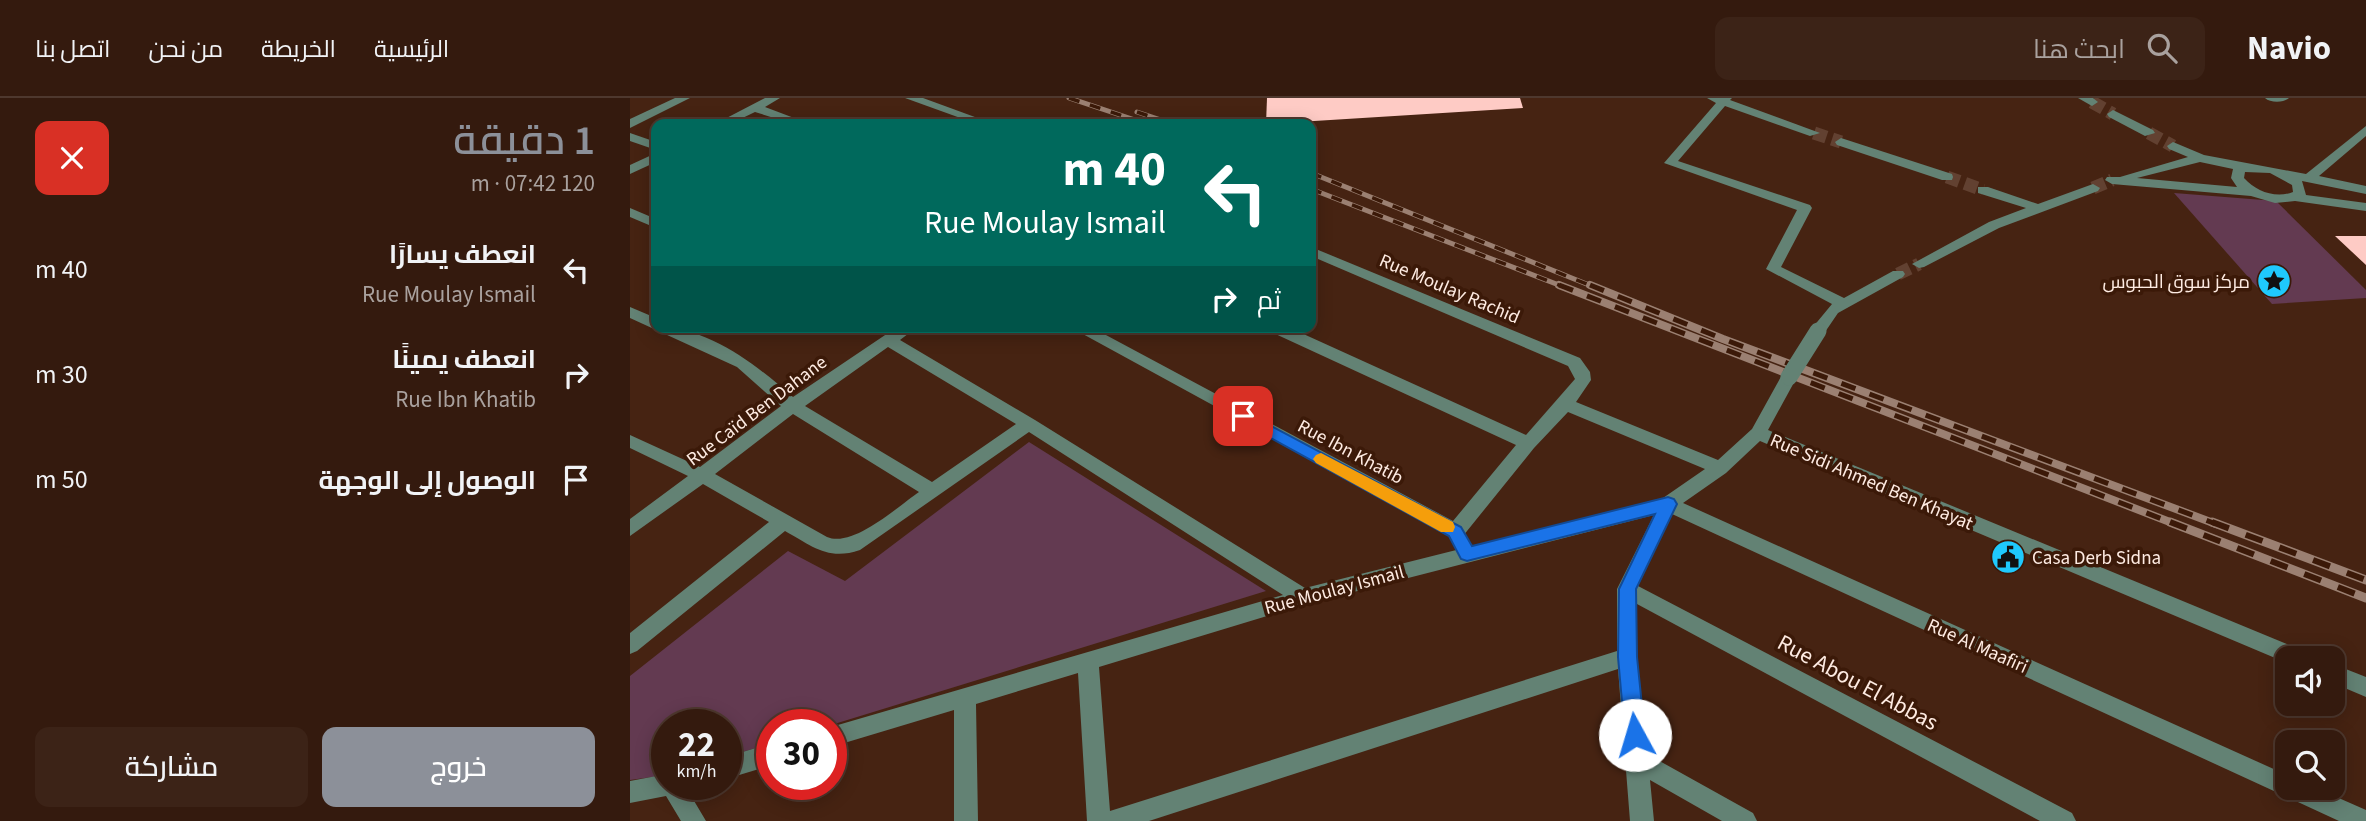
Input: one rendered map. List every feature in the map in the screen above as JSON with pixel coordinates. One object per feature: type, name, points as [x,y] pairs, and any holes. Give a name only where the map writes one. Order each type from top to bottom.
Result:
[{"type":"street","points":[[630,124],[684,98]]},
{"type":"street","points":[[732,119],[774,98]]},
{"type":"street","points":[[911,98],[973,119]]},
{"type":"street","points":[[2271,98],[2283,98]]},
{"type":"street","points":[[1815,133],[1720,99],[1670,163],[1805,208],[1773,269],[1838,307],[1898,274]]},
{"type":"street","points":[[755,108],[789,119]]},
{"type":"street","points":[[2113,114],[2149,133]]},
{"type":"street","points":[[2309,178],[2366,130]]},
{"type":"street","points":[[630,137],[651,144]]},
{"type":"street","points":[[1841,142],[1947,177]]},
{"type":"street","points":[[2173,146],[2200,158],[2245,167],[2263,167],[2284,174],[2366,190]]},
{"type":"street","points":[[2200,158],[2112,180],[2254,192],[2277,198],[2295,197],[2366,207]]},
{"type":"street","points":[[630,170],[651,160]]},
{"type":"street","points":[[2245,167],[2239,170],[2237,178],[2254,192]]},
{"type":"street","points":[[2284,174],[2301,189],[2295,197]]},
{"type":"street","points":[[1919,264],[1994,225],[2093,188]]},
{"type":"street","points":[[1983,190],[2038,208]]},
{"type":"street","points":[[630,212],[651,222]]},
{"type":"street","name":"Rue Moulay Rachid","points":[[1316,253],[1574,362],[1582,372],[1583,380],[1565,404]]},
{"type":"street","name":"Rue Moulay Ismail","points":[[847,732],[1303,597],[1668,504],[1720,468],[1758,433],[1775,399],[1838,307]]},
{"type":"street","points":[[630,312],[651,322]]},
{"type":"street","points":[[677,333],[743,363],[792,405],[932,491]]},
{"type":"street","name":"Rue Caïd Ben Dahane","points":[[630,529],[703,476],[792,405],[898,333]]},
{"type":"street","name":"Rue Ibn Khatib","points":[[1089,333],[1455,531]]},
{"type":"street","points":[[1286,333],[1528,443]]},
{"type":"street","points":[[888,340],[1029,424],[1303,597]]},
{"type":"street","points":[[1467,554],[1455,531],[1528,443],[1565,404],[1720,468]]},
{"type":"street","points":[[634,447],[703,476],[832,548],[844,549],[865,538],[1029,424]]},
{"type":"street","name":"Rue Sidi Ahmed Ben Khayat","points":[[1758,433],[2275,649]]},
{"type":"street","points":[[1637,819],[1638,761],[1628,657],[1628,589],[1668,504]]},
{"type":"street","name":"Rue Al Maafiri","points":[[1668,504],[2275,781]]},
{"type":"street","points":[[630,645],[783,522]]},
{"type":"street","name":"Rue Abou El Abbas","points":[[1628,589],[2064,821]]},
{"type":"street","points":[[1114,821],[1628,657]]},
{"type":"street","points":[[1088,660],[1099,821]]},
{"type":"street","points":[[2345,678],[2366,687]]},
{"type":"street","points":[[965,697],[966,821]]},
{"type":"street","points":[[1638,761],[1745,821]]},
{"type":"street","points":[[630,792],[651,788]]},
{"type":"street","points":[[681,800],[694,821]]},
{"type":"street","name":"Rue Al Maafiri","points":[[2318,800],[2365,821]]},
{"type":"shaded area","points":[[2174,193],[2276,201],[2366,290],[2366,298],[2272,304]]},
{"type":"shaded area","points":[[1029,442],[1266,591],[847,720],[847,709],[756,709],[756,748],[742,752],[742,709],[651,709],[651,777],[630,780],[630,676],[788,551],[845,581]]},
{"type":"building","points":[[1267,98],[1520,98],[1523,108],[1316,121],[1266,119]]},
{"type":"building","points":[[2335,236],[2366,236],[2366,265]]},
{"type":"tunnel","points":[[2092,102],[2113,114]]},
{"type":"tunnel","points":[[1814,133],[1841,142]]},
{"type":"tunnel","points":[[2149,133],[2173,146]]},
{"type":"tunnel","points":[[1947,177],[1983,190]]},
{"type":"tunnel","points":[[2093,188],[2112,180]]},
{"type":"tunnel","points":[[1898,274],[1919,264]]},
{"type":"railway","points":[[1069,98],[1132,119]]},
{"type":"railway","points":[[1137,112],[1158,119]]},
{"type":"railway","points":[[1316,175],[1594,287]]},
{"type":"railway","points":[[1316,191],[1564,287]]},
{"type":"railway","points":[[1559,285],[2175,524]]},
{"type":"railway","points":[[1590,285],[1723,339],[2216,524]]},
{"type":"railway","points":[[2170,522],[2366,598]]},
{"type":"railway","points":[[2212,522],[2366,580]]},
{"type":"slow traffic","points":[[1321,459],[1447,527]]},
{"type":"place","name":"مركز سوق الحبوس","points":[[2274,281]]},
{"type":"place","name":"Casa Derb Sidna","points":[[2008,557]]},
{"type":"route","points":[[1243,416],[1455,531],[1467,554],[1668,504],[1628,589],[1628,657],[1635,735]]}]
